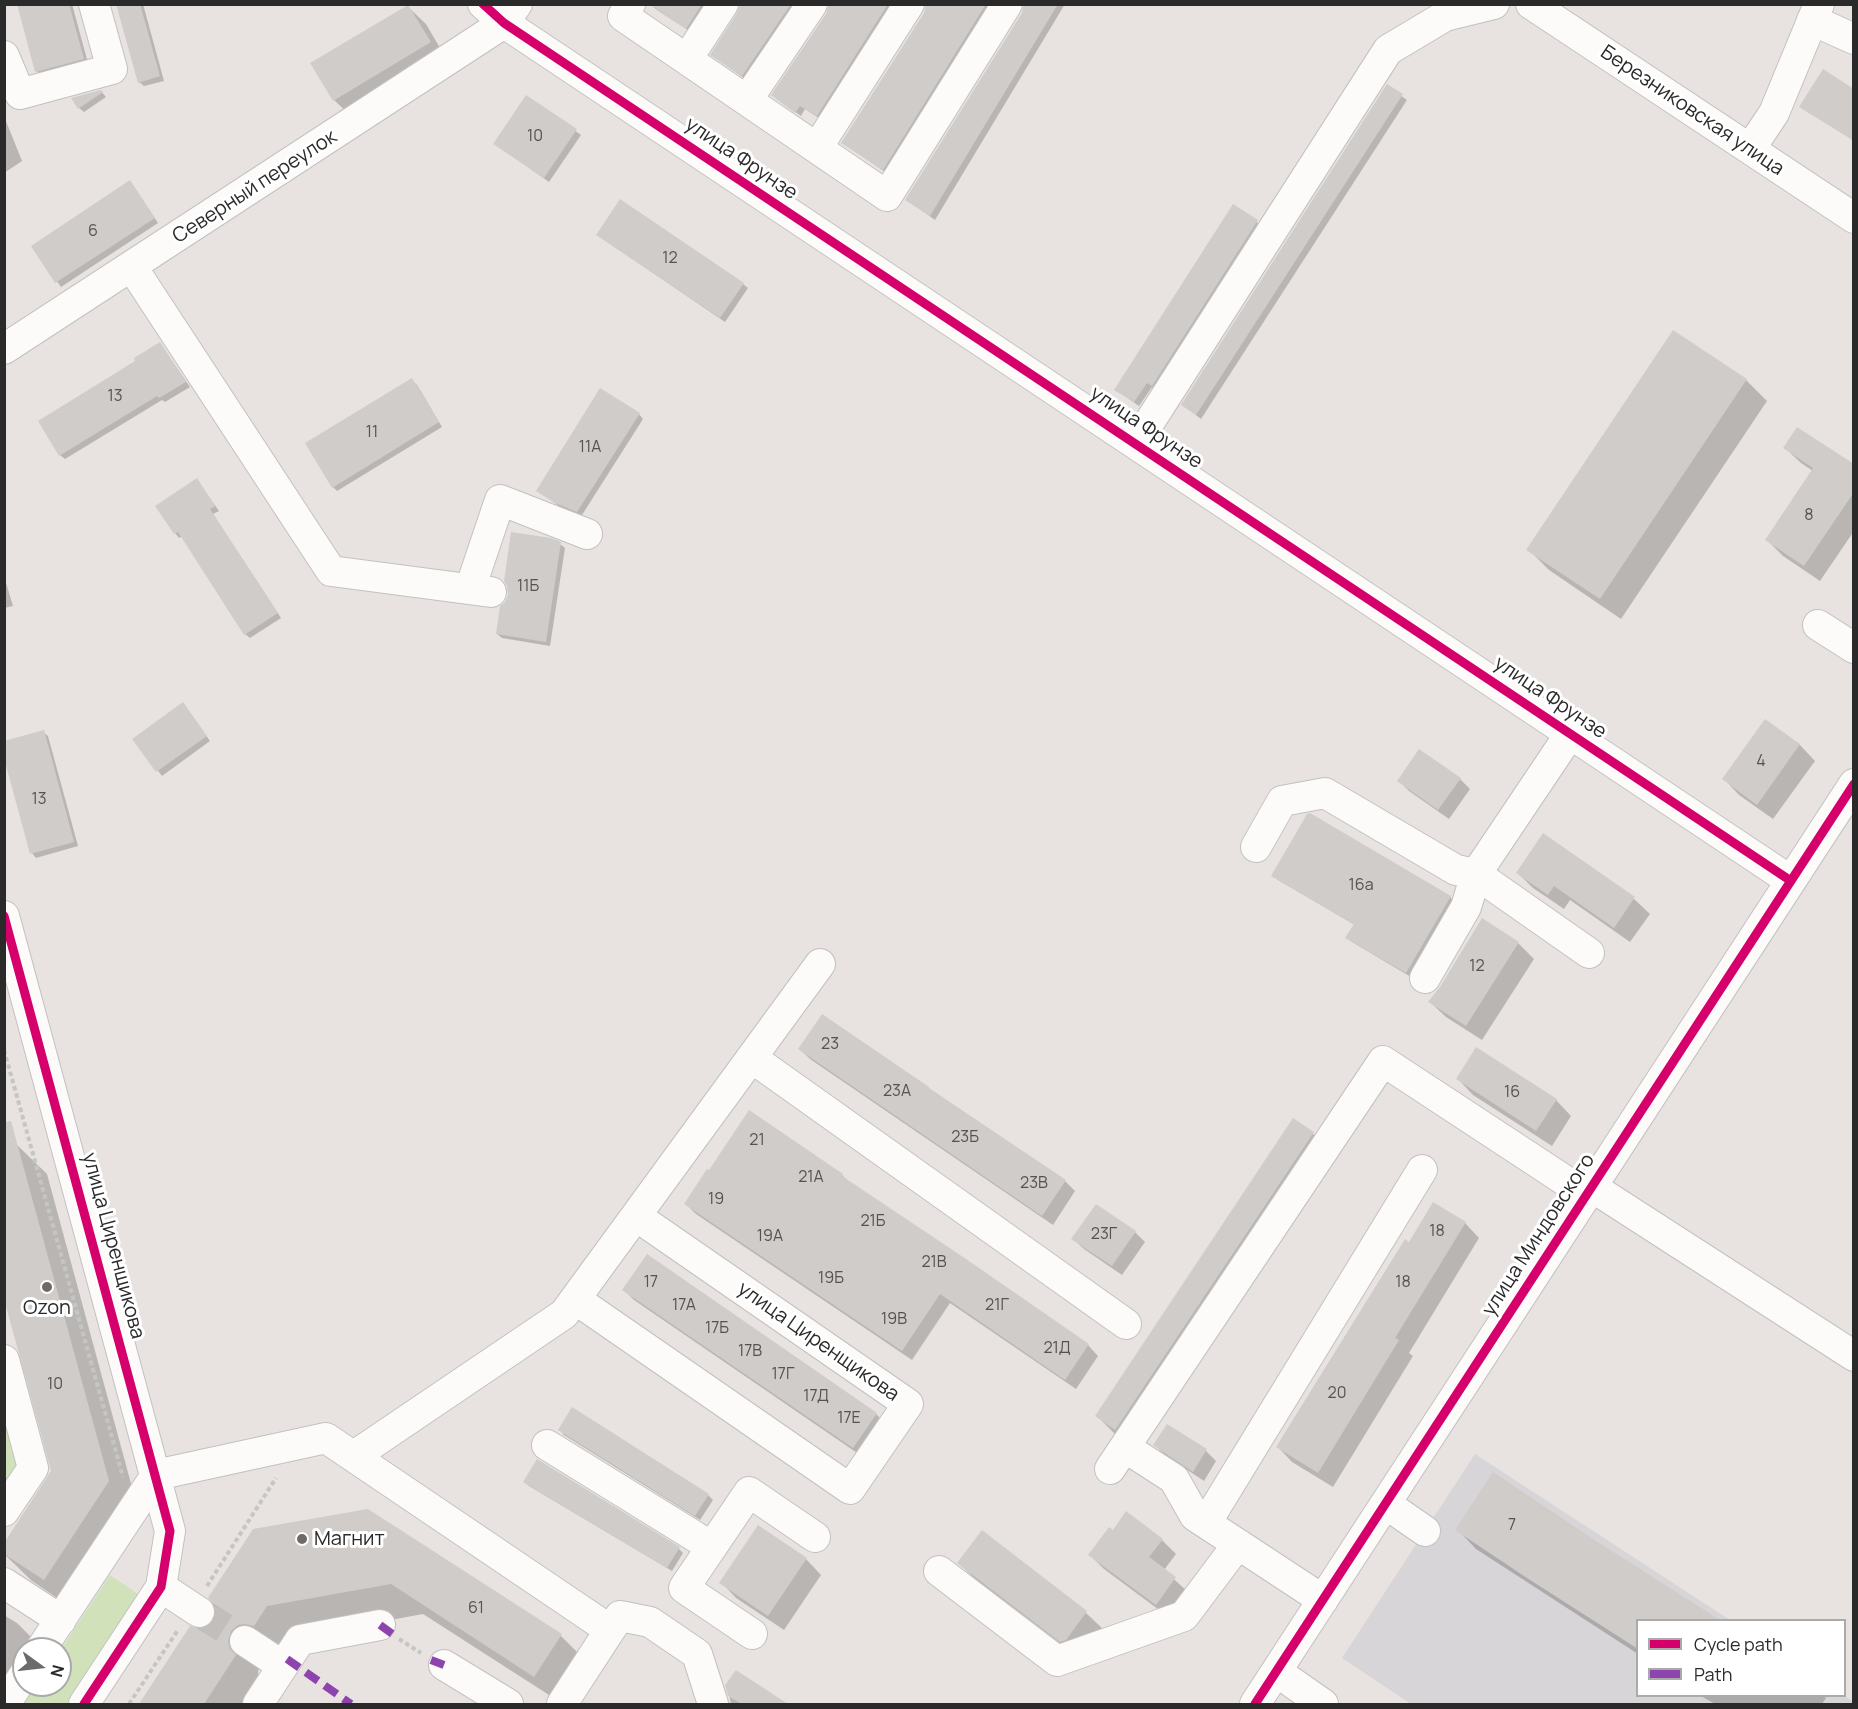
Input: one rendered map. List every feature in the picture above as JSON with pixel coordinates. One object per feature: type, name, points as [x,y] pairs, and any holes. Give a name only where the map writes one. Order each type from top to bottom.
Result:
[{"type":"street","points":[[4,56],[20,94],[111,69],[94,4]]},
{"type":"street","points":[[687,59],[723,4]]},
{"type":"street","points":[[747,100],[812,4]]},
{"type":"street","points":[[817,148],[909,4]]},
{"type":"street","points":[[620,8],[687,59],[888,196],[1007,4]]},
{"type":"street","points":[[1136,443],[1388,50],[1445,16],[1494,4]]},
{"type":"street","name":"Березниковская улица","points":[[1531,4],[1854,218]]},
{"type":"street","name":"улица Фрунзе","points":[[501,11],[1136,443],[1791,881]]},
{"type":"street","name":"Северный переулок","points":[[4,349],[132,267],[501,11]]},
{"type":"street","points":[[1750,149],[1774,113],[1816,12],[1854,39]]},
{"type":"street","points":[[132,267],[331,571],[480,590],[500,500],[587,534]]},
{"type":"street","points":[[1818,625],[1854,648]]},
{"type":"street","points":[[1425,978],[1466,907],[1476,874],[1570,734]]},
{"type":"street","name":"улица Миндовского","points":[[1256,1704],[1854,784]]},
{"type":"street","points":[[1256,847],[1282,801],[1325,793],[1456,870],[1476,874],[1589,953]]},
{"type":"street","name":"улица Циренщикова","points":[[4,916],[10,955],[170,1531],[161,1587]]},
{"type":"street","points":[[354,1456],[564,1314],[820,964]]},
{"type":"street","points":[[752,1058],[1126,1324]]},
{"type":"street","points":[[1323,1600],[1195,1516],[1174,1479],[1118,1458],[1383,1061],[1854,1356]]},
{"type":"street","points":[[1206,1523],[1422,1170]]},
{"type":"street","name":"улица Циренщикова","points":[[575,1299],[850,1489],[908,1404],[636,1216]]},
{"type":"street","points":[[4,1360],[33,1468],[4,1511]]},
{"type":"street","points":[[49,1637],[156,1475],[326,1438],[610,1630]]},
{"type":"street","points":[[547,1445],[712,1547]]},
{"type":"street","points":[[752,1634],[684,1588],[749,1492],[815,1537]]},
{"type":"street","points":[[1386,1504],[1425,1532]]},
{"type":"street","points":[[939,1571],[1057,1661],[1184,1616],[1238,1544]]},
{"type":"street","points":[[4,1583],[61,1620]]},
{"type":"street","points":[[84,1704],[161,1587],[199,1612]]},
{"type":"street","points":[[697,1654],[723,1614]]},
{"type":"street","points":[[562,1704],[620,1616],[650,1622],[697,1654],[713,1704]]},
{"type":"street","points":[[258,1704],[300,1640],[389,1631]]},
{"type":"street","points":[[244,1641],[283,1666]]},
{"type":"street","points":[[433,1659],[508,1704]]},
{"type":"street","points":[[1277,1672],[1321,1704]]},
{"type":"path","points":[[4,1050],[125,1482]]},
{"type":"path","points":[[389,1631],[433,1659]]},
{"type":"shaded area","points":[[1475,1454],[1728,1619],[1636,1619],[1636,1697],[1846,1697],[1853,1701],[1853,1704],[1411,1704],[1342,1658]]},
{"type":"green space","points":[[4,1400],[24,1469],[4,1499]]},
{"type":"green space","points":[[110,1575],[144,1598],[73,1704],[24,1704],[29,1697],[72,1697],[72,1637],[69,1637]]},
{"type":"building","points":[[17,4],[69,4],[84,59],[35,72]]},
{"type":"building","points":[[116,4],[140,4],[160,76],[138,83]]},
{"type":"building","points":[[649,4],[702,4],[686,29]]},
{"type":"building","points":[[740,4],[791,4],[742,76],[710,55],[737,13]]},
{"type":"building","points":[[829,4],[888,4],[817,116],[800,106],[795,113],[771,95],[826,14]]},
{"type":"building","points":[[926,4],[986,4],[883,170],[841,143],[924,13]]},
{"type":"building","points":[[1024,4],[1058,4],[930,216],[905,200],[1022,13]]},
{"type":"building","points":[[408,5],[431,42],[333,101],[310,63]]},
{"type":"building","points":[[1823,69],[1854,89],[1854,141],[1799,107]]},
{"type":"building","points":[[1387,84],[1403,94],[1196,415],[1181,405]]},
{"type":"building","points":[[101,90],[103,92],[78,109],[71,98]]},
{"type":"building","points":[[526,95],[577,129],[544,178],[493,144]]},
{"type":"building","points":[[130,180],[155,218],[55,283],[31,246]]},
{"type":"building","points":[[620,199],[744,283],[720,318],[596,235]]},
{"type":"building","points":[[1233,204],[1258,220],[1152,386],[1147,383],[1134,402],[1114,390]]},
{"type":"building","points":[[1673,330],[1747,379],[1600,599],[1526,550]]},
{"type":"building","points":[[160,342],[186,382],[159,398],[157,396],[59,456],[38,421],[135,361],[134,358]]},
{"type":"building","points":[[412,378],[439,422],[332,488],[305,443]]},
{"type":"building","points":[[600,388],[640,413],[577,512],[555,503],[536,491]]},
{"type":"building","points":[[1797,427],[1854,464],[1854,492],[1804,566],[1765,540],[1813,468],[1783,448]]},
{"type":"building","points":[[197,478],[215,506],[210,509],[278,613],[244,635],[178,532],[174,534],[155,506]]},
{"type":"building","points":[[511,532],[551,538],[561,542],[546,642],[496,634],[500,606],[508,595],[504,581]]},
{"type":"building","points":[[183,702],[207,736],[156,772],[132,739]]},
{"type":"building","points":[[1765,719],[1800,744],[1757,805],[1722,779]]},
{"type":"building","points":[[44,730],[74,842],[30,854],[4,758],[4,741]]},
{"type":"building","points":[[1419,749],[1461,778],[1438,810],[1397,781]]},
{"type":"building","points":[[1310,813],[1451,896],[1406,973],[1345,938],[1354,924],[1271,876],[1307,814]]},
{"type":"building","points":[[1543,833],[1635,897],[1614,928],[1554,886],[1548,895],[1516,873]]},
{"type":"building","points":[[1482,918],[1519,942],[1466,1026],[1428,1002],[1440,987]]},
{"type":"building","points":[[822,1014],[1066,1180],[1042,1216],[798,1049]]},
{"type":"building","points":[[1476,1047],[1557,1099],[1536,1131],[1456,1079]]},
{"type":"building","points":[[749,1110],[1089,1344],[1065,1380],[940,1294],[902,1351],[684,1204]]},
{"type":"building","points":[[1293,1118],[1314,1132],[1115,1430],[1095,1416]]},
{"type":"building","points":[[11,1121],[109,1481],[44,1580],[4,1554],[4,1543],[51,1471],[4,1299],[4,1122]]},
{"type":"building","points":[[1433,1202],[1466,1222],[1395,1338],[1399,1340],[1318,1473],[1276,1447],[1405,1239],[1409,1242]]},
{"type":"building","points":[[1096,1204],[1136,1231],[1112,1266],[1071,1239]]},
{"type":"building","points":[[647,1254],[877,1413],[853,1448],[622,1290]]},
{"type":"building","points":[[572,1407],[709,1494],[695,1516],[558,1430]]},
{"type":"building","points":[[1167,1424],[1207,1449],[1193,1472],[1153,1445]]},
{"type":"building","points":[[537,1459],[680,1547],[667,1568],[523,1482]]},
{"type":"building","points":[[1493,1472],[1718,1619],[1636,1619],[1636,1648],[1455,1530]]},
{"type":"building","points":[[368,1509],[562,1634],[534,1677],[391,1584],[267,1606],[254,1626],[238,1625],[231,1631],[228,1641],[230,1649],[236,1655],[204,1704],[139,1704],[190,1626],[199,1629],[206,1628],[213,1622],[216,1612],[214,1604],[208,1598],[253,1529]]},
{"type":"building","points":[[1126,1511],[1163,1539],[1149,1557],[1176,1577],[1156,1605],[1088,1555],[1109,1527],[1113,1530]]},
{"type":"building","points":[[758,1525],[807,1558],[768,1616],[719,1583]]},
{"type":"building","points":[[982,1530],[1087,1611],[1066,1640],[1060,1642],[957,1563]]},
{"type":"building","points":[[736,1670],[788,1704],[742,1704],[728,1696],[725,1685]]},
{"type":"tunnel","points":[[199,1612],[245,1641]]},
{"type":"marked path","points":[[380,1625],[398,1638]]},
{"type":"marked path","points":[[287,1659],[351,1704]]},
{"type":"marked path","points":[[431,1660],[444,1665]]},
{"type":"cycle path","points":[[483,4],[504,23],[1791,881]]},
{"type":"cycle path","points":[[1255,1704],[1854,784]]},
{"type":"cycle path","points":[[4,916],[170,1531],[161,1587],[84,1704]]},
{"type":"place","name":"Ozon","points":[[47,1287]]},
{"type":"place","name":"Магнит","points":[[302,1539]]}]
